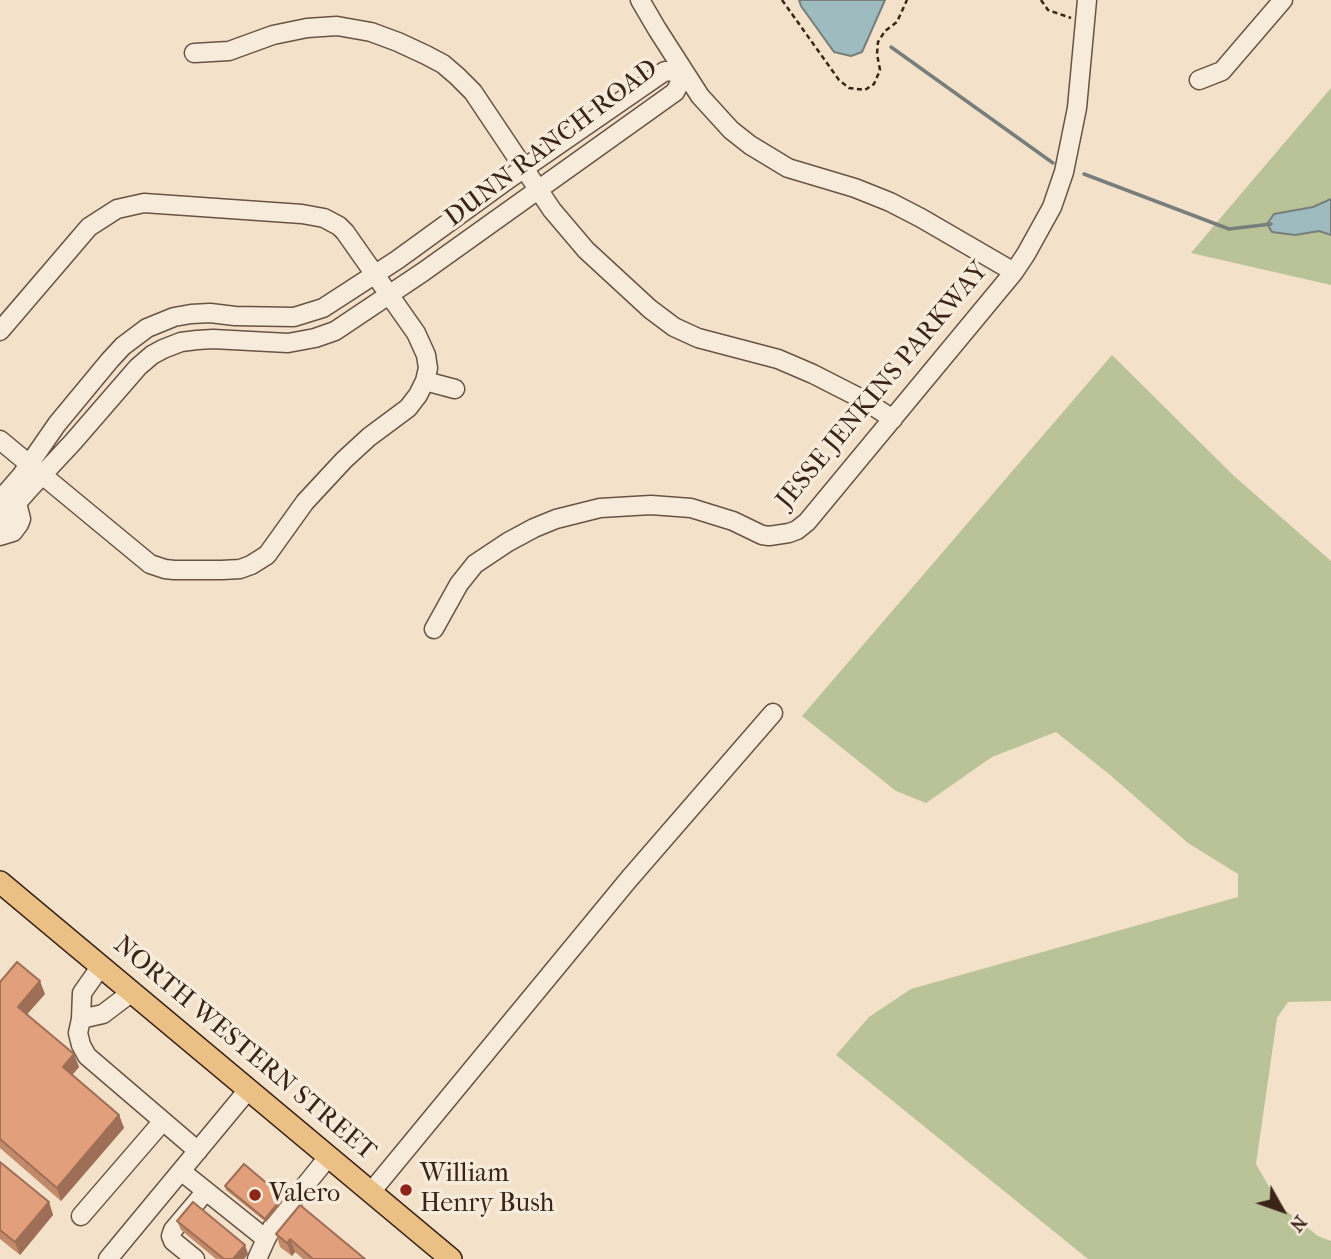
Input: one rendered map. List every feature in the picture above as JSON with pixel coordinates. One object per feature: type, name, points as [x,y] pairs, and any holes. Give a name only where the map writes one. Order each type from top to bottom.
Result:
[{"type":"main road","name":"NORTH WESTERN STREET","points":[[0,882],[451,1259]]},
{"type":"street","points":[[640,0],[700,96],[731,130],[762,154],[788,168],[855,188],[890,202],[1014,272]]},
{"type":"street","points":[[1199,80],[1222,71],[1283,0]]},
{"type":"street","name":"JESSE JENKINS PARKWAY","points":[[434,629],[459,584],[475,564],[508,542],[556,519],[600,508],[650,505],[691,508],[733,521],[762,535],[778,536],[797,530],[818,509],[893,419],[1026,254],[1052,207],[1064,172],[1077,108],[1086,9]]},
{"type":"street","points":[[194,53],[229,51],[273,35],[307,28],[337,26],[371,32],[426,55],[443,64],[474,92],[552,210],[586,250],[637,298],[674,327],[698,338],[778,359],[837,386],[893,419]]},
{"type":"street","name":"DUNN RANCH ROAD","points":[[0,522],[5,499],[36,469],[73,442],[138,366],[163,349],[181,342],[213,339],[288,343],[335,331],[382,285],[524,168],[664,71],[685,73],[675,92],[539,189],[382,285],[294,317],[191,314],[174,317],[147,328],[123,346],[57,424],[36,469]]},
{"type":"street","points":[[0,331],[89,227],[117,209],[144,203],[317,215],[332,221],[345,232],[422,343],[428,368],[425,381],[408,408],[361,445],[305,502],[267,555],[240,569],[174,570],[150,564],[0,440]]},
{"type":"street","points":[[425,381],[455,388]]},
{"type":"street","points":[[0,536],[13,532],[19,524],[20,515],[5,499]]},
{"type":"street","points":[[371,1192],[629,879],[773,713]]},
{"type":"street","points":[[101,966],[82,993],[78,1033],[81,1045],[87,1056],[198,1151]]},
{"type":"street","points":[[80,1019],[103,1014],[132,992]]},
{"type":"street","points":[[108,1259],[248,1090]]},
{"type":"street","points":[[81,1216],[163,1121]]},
{"type":"street","points":[[257,1259],[274,1224],[328,1156]]},
{"type":"street","points":[[181,1171],[266,1239]]},
{"type":"street","points":[[195,1259],[173,1241],[171,1236],[205,1191]]},
{"type":"street","points":[[178,1224],[181,1236],[208,1259]]},
{"type":"path","points":[[782,0],[839,80],[849,88],[865,90],[874,84],[880,70],[878,42],[897,22],[907,0]]},
{"type":"path","points":[[1041,0],[1048,10],[1070,18],[1086,9]]},
{"type":"green space","points":[[1331,88],[1331,285],[1191,253],[1240,195]]},
{"type":"green space","points":[[1112,355],[1234,476],[1331,561],[1331,1001],[1288,1002],[1277,1018],[1256,1164],[1280,1206],[1318,1236],[1331,1241],[1331,1259],[1088,1259],[836,1055],[869,1017],[911,989],[1238,897],[1238,874],[1188,843],[1056,732],[992,757],[926,803],[896,791],[802,716]]},
{"type":"water","points":[[799,0],[885,0],[862,52],[851,56],[834,52]]},
{"type":"water","points":[[1331,199],[1331,235],[1319,231],[1295,235],[1272,232],[1267,224],[1274,214],[1313,207]]},
{"type":"building","points":[[17,962],[40,981],[18,1007],[74,1054],[63,1067],[119,1115],[57,1188],[0,1139],[0,982]]},
{"type":"building","points":[[0,1162],[49,1202],[15,1242],[0,1230]]},
{"type":"building","name":"Valero","points":[[244,1164],[283,1197],[265,1219],[225,1186]]},
{"type":"building","points":[[193,1202],[245,1245],[233,1259],[224,1259],[177,1221]]},
{"type":"building","points":[[300,1205],[365,1259],[313,1259],[290,1239],[287,1243],[276,1234]]},
{"type":"waterway","points":[[891,47],[1053,163]]},
{"type":"waterway","points":[[1084,174],[1229,229],[1271,224]]},
{"type":"place","name":"William Henry Bush","points":[[406,1190]]},
{"type":"place","name":"Valero","points":[[255,1195]]}]
